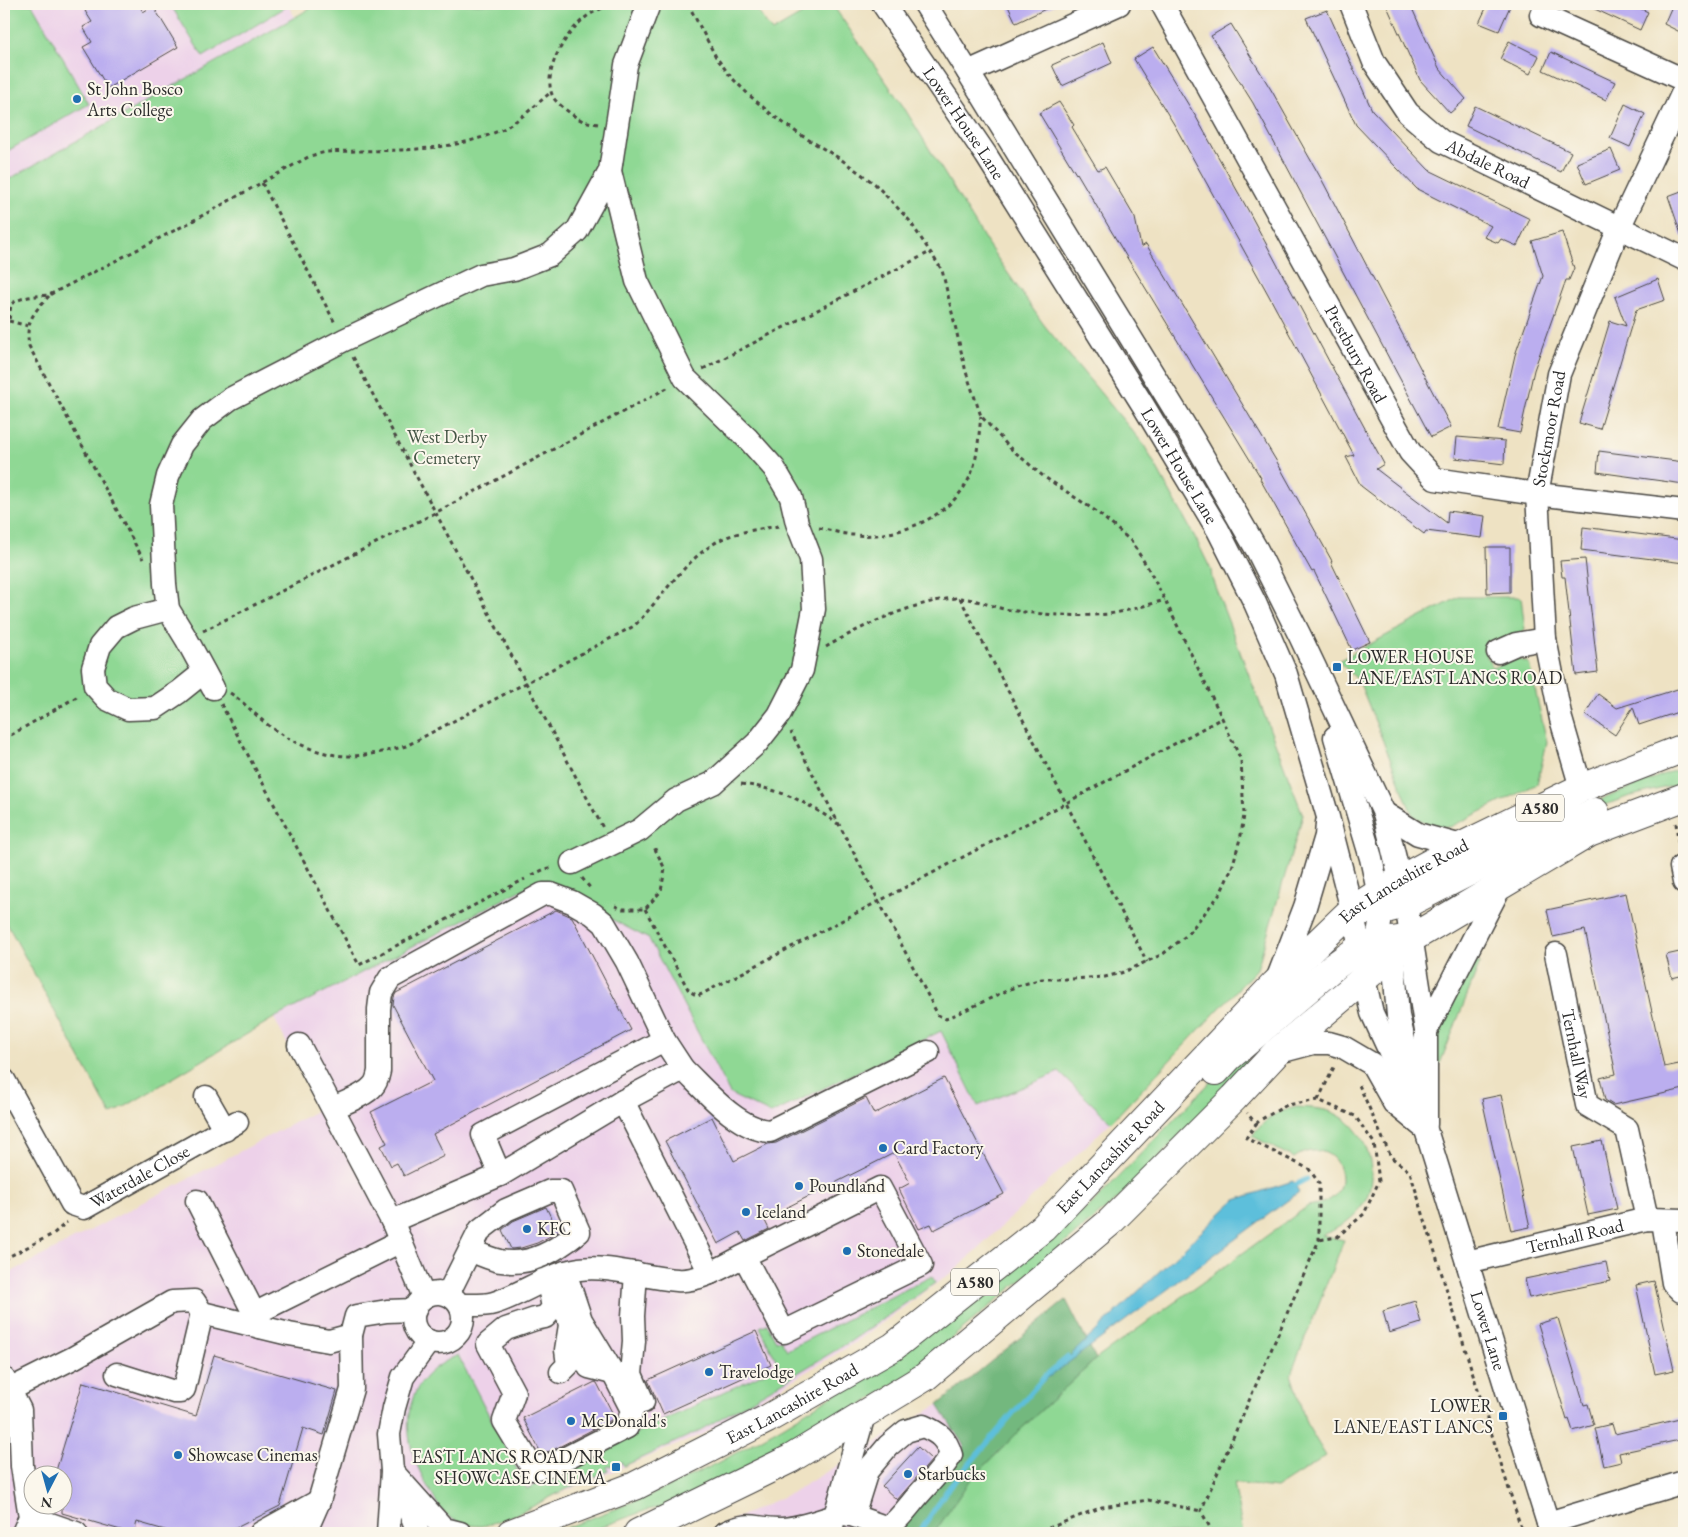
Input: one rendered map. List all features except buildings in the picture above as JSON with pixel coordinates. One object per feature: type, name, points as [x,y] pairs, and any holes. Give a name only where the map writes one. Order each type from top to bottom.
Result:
[{"type":"highway","name":"East Lancashire Road","points":[[1391,899],[1462,846],[1581,788],[1684,748]]},
{"type":"highway","points":[[1352,910],[1391,899],[1596,812],[1679,799]]},
{"type":"highway","name":"A580","points":[[638,1533],[790,1459],[925,1377],[1110,1222],[1234,1098],[1276,1053],[1364,979],[1387,945],[1501,885],[1588,832],[1679,799]]},
{"type":"highway","name":"East Lancashire Road","points":[[511,1533],[635,1486],[775,1414],[893,1346],[1043,1228],[1275,984],[1352,910]]},
{"type":"highway","points":[[1043,1228],[1101,1192],[1228,1058],[1332,968],[1387,945]]},
{"type":"street","points":[[168,609],[134,618],[116,627],[100,646],[93,668],[95,686],[107,699],[128,709],[155,708],[180,692],[208,680],[168,609],[164,576],[162,505],[168,476],[182,445],[202,420],[230,399],[344,340],[481,275],[514,269],[550,255],[577,231],[610,170],[626,65],[649,4]]},
{"type":"street","name":"Lower House Lane","points":[[882,4],[986,155],[1218,530],[1255,603],[1286,674],[1328,817],[1352,910],[1387,945]]},
{"type":"street","name":"Lower House Lane","points":[[925,4],[1194,441],[1257,550],[1316,669],[1384,813],[1391,899],[1387,945]]},
{"type":"street","points":[[968,72],[1119,4]]},
{"type":"street","name":"Prestbury Road","points":[[1162,4],[1410,452],[1436,479],[1537,494],[1684,511]]},
{"type":"street","name":"Abdale Road","points":[[1351,4],[1374,62],[1408,113],[1441,141],[1684,259]]},
{"type":"street","points":[[1541,15],[1684,80]]},
{"type":"street","name":"Stockmoor Road","points":[[1581,788],[1561,719],[1545,639],[1537,494],[1559,374],[1619,228],[1684,90]]},
{"type":"street","points":[[572,863],[640,830],[676,800],[713,783],[757,743],[779,715],[802,670],[814,608],[811,559],[797,523],[791,497],[774,468],[748,439],[685,378],[637,281],[610,170]]},
{"type":"street","points":[[1498,652],[1516,644],[1545,639]]},
{"type":"street","points":[[1316,669],[1371,858],[1391,899],[1387,945],[1398,1016],[1426,1130]]},
{"type":"street","points":[[1384,813],[1418,834],[1462,846]]},
{"type":"street","points":[[1275,984],[1305,907],[1326,836],[1328,817]]},
{"type":"street","points":[[1426,1031],[1501,885]]},
{"type":"street","points":[[333,1108],[367,1092],[374,1086],[379,1071],[379,1009],[381,993],[390,978],[543,894],[551,894],[572,902],[594,914],[604,923],[627,962],[664,1040],[683,1069],[721,1106],[740,1120],[763,1131],[770,1131],[928,1052]]},
{"type":"street","name":"Lower Lane","points":[[1387,945],[1426,1031],[1426,1130]]},
{"type":"street","name":"Ternhall Way","points":[[1556,954],[1587,1105],[1627,1128],[1665,1220],[1673,1283],[1680,1291],[1684,1291]]},
{"type":"street","name":"Lower Lane","points":[[1364,979],[1372,1014],[1426,1130],[1550,1528]]},
{"type":"street","points":[[500,1175],[483,1135],[664,1040]]},
{"type":"street","points":[[1276,1053],[1313,1043],[1328,1043],[1343,1047],[1372,1064],[1394,1103],[1426,1130]]},
{"type":"street","points":[[299,1044],[401,1241],[420,1303],[414,1318],[415,1326],[419,1333],[428,1341],[440,1342],[456,1336],[461,1329],[463,1313],[454,1300]]},
{"type":"street","points":[[392,1221],[500,1175],[622,1101],[683,1069]]},
{"type":"street","name":"Waterdale Close","points":[[4,1080],[72,1204],[84,1208],[231,1126],[206,1097]]},
{"type":"street","points":[[622,1101],[710,1273]]},
{"type":"street","points":[[305,1533],[319,1501],[352,1389],[351,1335],[356,1316],[420,1303],[432,1294],[440,1293],[454,1300],[493,1304],[555,1276],[580,1269],[636,1273],[678,1280],[694,1278],[710,1273],[744,1256],[880,1188],[921,1264],[784,1332],[744,1256]]},
{"type":"street","points":[[197,1201],[258,1320]]},
{"type":"street","name":"Ternhall Road","points":[[1467,1262],[1665,1220]]},
{"type":"street","points":[[258,1320],[401,1241]]},
{"type":"street","points":[[454,1300],[470,1250]]},
{"type":"street","points":[[636,1273],[631,1374],[646,1408]]},
{"type":"street","points":[[555,1276],[581,1320],[578,1342],[589,1367],[613,1373],[632,1410],[627,1427],[556,1464],[533,1469],[504,1421],[514,1393],[488,1344],[506,1329],[545,1317],[553,1308],[550,1292],[555,1276]]},
{"type":"street","points":[[555,1276],[570,1325],[566,1350],[568,1365],[561,1372]]},
{"type":"street","points":[[76,1533],[26,1525],[20,1410],[7,1384],[73,1358],[172,1302],[194,1301],[202,1313],[184,1389],[180,1392],[174,1392],[117,1374]]},
{"type":"street","points":[[202,1313],[258,1320],[289,1334],[329,1341],[351,1335]]},
{"type":"street","points":[[388,1533],[392,1470],[389,1434],[394,1408],[403,1377],[428,1341]]},
{"type":"street","points":[[838,1519],[864,1415]]},
{"type":"street","points":[[725,1533],[745,1525],[780,1529],[796,1528],[838,1519],[888,1528],[897,1521],[944,1468],[951,1455],[947,1442],[936,1432],[923,1426],[906,1431],[888,1446],[867,1471],[856,1506],[838,1519]]},
{"type":"street","points":[[392,1470],[418,1533]]},
{"type":"street","points":[[392,1470],[444,1529],[460,1533]]},
{"type":"street","points":[[1550,1528],[1684,1482]]},
{"type":"street","points":[[261,1533],[319,1501]]},
{"type":"street","points":[[390,1510],[396,1533]]},
{"type":"path","points":[[614,4],[603,7],[587,16],[575,27],[564,42],[554,62],[549,84],[554,99],[582,120],[616,128]]},
{"type":"path","points":[[688,4],[716,57],[731,77],[771,114],[875,184],[909,220],[942,270],[966,372],[982,416],[1009,447],[1043,476],[1097,512],[1131,541],[1165,600],[1241,760],[1244,815],[1232,868],[1220,894],[1187,935],[1164,954],[1124,972],[1105,977],[1042,979],[1017,986],[946,1019],[938,1015],[840,825],[784,720],[779,715]]},
{"type":"path","points":[[144,560],[29,346],[26,332],[30,319],[49,295],[187,224],[310,156],[326,152],[436,148],[460,144],[503,128],[530,111],[551,92]]},
{"type":"path","points":[[262,183],[525,683],[612,844]]},
{"type":"path","points":[[187,640],[435,512],[685,378],[930,252]]},
{"type":"path","points":[[9,321],[11,304],[33,296],[49,295]]},
{"type":"path","points":[[4,324],[9,321],[28,326]]},
{"type":"path","points":[[208,680],[241,700],[268,725],[297,742],[326,753],[348,756],[377,753],[406,746],[634,626],[663,595],[683,569],[703,552],[723,539],[751,531],[797,523],[854,535],[891,533],[918,525],[944,510],[961,492],[973,469],[982,416]]},
{"type":"path","points":[[805,660],[836,641],[890,615],[929,602],[960,598],[1005,610],[1075,616],[1110,614],[1165,600]]},
{"type":"path","points":[[960,598],[1147,962]]},
{"type":"path","points":[[208,680],[359,965],[545,869],[572,863],[593,890]]},
{"type":"path","points":[[11,735],[95,686]]},
{"type":"path","points":[[645,909],[689,991],[698,996],[1066,803],[1222,718]]},
{"type":"path","points":[[713,783],[742,784],[770,789],[818,810],[840,825]]},
{"type":"path","points":[[1679,799],[1682,874]]},
{"type":"path","points":[[613,906],[623,909],[645,909],[661,891],[665,869],[656,849],[640,830]]},
{"type":"path","points":[[1318,1100],[1343,1047]]},
{"type":"path","points":[[1358,1082],[1391,1157],[1410,1172],[1522,1530]]},
{"type":"path","points":[[1201,1511],[1319,1240],[1319,1183],[1309,1169],[1246,1138],[1260,1120],[1287,1105],[1318,1100],[1355,1116],[1374,1143],[1379,1181],[1364,1214],[1336,1237],[1319,1240]]},
{"type":"path","points":[[1251,1106],[1245,1112],[1256,1124]]},
{"type":"path","points":[[1374,1143],[1382,1138]]},
{"type":"path","points":[[4,1259],[53,1234],[68,1221],[72,1204]]},
{"type":"path","points":[[1042,1533],[1049,1528],[1102,1507],[1148,1500],[1201,1511],[1213,1533]]},
{"type":"shaded area","name":"St John Bosco Arts College","points":[[4,4],[287,4],[295,17],[4,182]]},
{"type":"shaded area","points":[[539,881],[649,939],[730,1094],[771,1114],[941,1031],[978,1106],[1059,1072],[1111,1122],[959,1267],[856,1342],[701,1435],[541,1501],[434,1533],[4,1533],[4,1515],[6,1511],[4,1472],[4,1276],[320,1109],[274,1018]]},
{"type":"shaded area","points":[[938,1405],[964,1446],[957,1463],[890,1533],[706,1533],[793,1492]]},
{"type":"green space","points":[[4,4],[32,4],[89,104],[4,153]]},
{"type":"green space","points":[[170,4],[284,4],[286,7],[203,57]]},
{"type":"green space","name":"West Derby Cemetery","points":[[318,4],[753,4],[772,32],[820,4],[832,4],[903,106],[989,246],[1044,325],[1144,445],[1211,570],[1212,579],[1303,815],[1257,969],[1111,1122],[1059,1072],[978,1106],[941,1031],[771,1114],[730,1094],[649,939],[539,881],[274,1018],[111,1115],[4,918],[4,182]]},
{"type":"green space","points":[[1459,597],[1521,597],[1525,630],[1519,635],[1510,636],[1483,649],[1493,668],[1516,658],[1529,663],[1547,742],[1537,784],[1450,827],[1445,827],[1425,823],[1412,814],[1359,681],[1338,661]]},
{"type":"green space","points":[[1684,768],[1684,783],[1627,797],[1575,816],[1573,811]]},
{"type":"green space","points":[[1470,959],[1480,963],[1437,1071],[1435,1058],[1438,1030]]},
{"type":"green space","points":[[1246,1059],[1249,1064],[1121,1196],[909,1374],[836,1422],[689,1502],[647,1510],[585,1533],[553,1533],[648,1496],[720,1462],[893,1359],[1056,1228],[1092,1204],[1228,1064]]},
{"type":"green space","points":[[1297,1107],[1328,1111],[1349,1123],[1365,1145],[1371,1171],[1367,1198],[1360,1209],[1342,1225],[1322,1235],[1344,1240],[1291,1374],[1306,1423],[1326,1456],[1276,1488],[1234,1483],[1243,1533],[934,1533],[968,1483],[1021,1429],[1096,1359],[1308,1206],[1327,1201],[1336,1194],[1340,1187],[1340,1170],[1331,1157],[1318,1151],[1310,1151],[1294,1158],[1252,1136],[1272,1117],[1282,1111]]},
{"type":"green space","points":[[932,1276],[935,1283],[851,1341],[697,1432],[624,1466],[621,1462],[607,1467],[608,1471],[574,1485],[507,1518],[480,1526],[455,1521],[448,1516],[436,1501],[414,1458],[408,1422],[413,1398],[421,1383],[431,1372],[458,1355],[527,1489],[641,1431],[779,1366],[760,1327],[767,1324],[776,1341],[781,1340],[787,1350]]},
{"type":"green space","points":[[1066,1300],[1096,1359],[1021,1429],[968,1483],[934,1533],[890,1533],[957,1463],[964,1446],[938,1405]]},
{"type":"water","points":[[1293,1181],[1299,1192],[1041,1383],[1235,1200]]},
{"type":"waterway","points":[[1291,1187],[1307,1179]]},
{"type":"waterway","points":[[919,1533],[947,1490],[1045,1376],[1068,1357]]},
{"type":"place","name":"St John Bosco Arts College","points":[[77,99]]},
{"type":"place","name":"LOWER HOUSE LANE/EAST LANCS ROAD","points":[[1337,667]]},
{"type":"place","name":"Card Factory","points":[[883,1148]]},
{"type":"place","name":"Poundland","points":[[799,1186]]},
{"type":"place","name":"Iceland","points":[[746,1212]]},
{"type":"place","name":"KFC","points":[[527,1229]]},
{"type":"place","name":"Stonedale","points":[[847,1251]]},
{"type":"place","name":"Travelodge","points":[[709,1372]]},
{"type":"place","name":"LOWER LANE/EAST LANCS","points":[[1503,1416]]},
{"type":"place","name":"McDonald's","points":[[571,1421]]},
{"type":"place","name":"Showcase Cinemas","points":[[178,1455]]},
{"type":"place","name":"EAST LANCS ROAD/NR SHOWCASE CINEMA","points":[[616,1467]]},
{"type":"place","name":"Starbucks","points":[[908,1474]]}]
